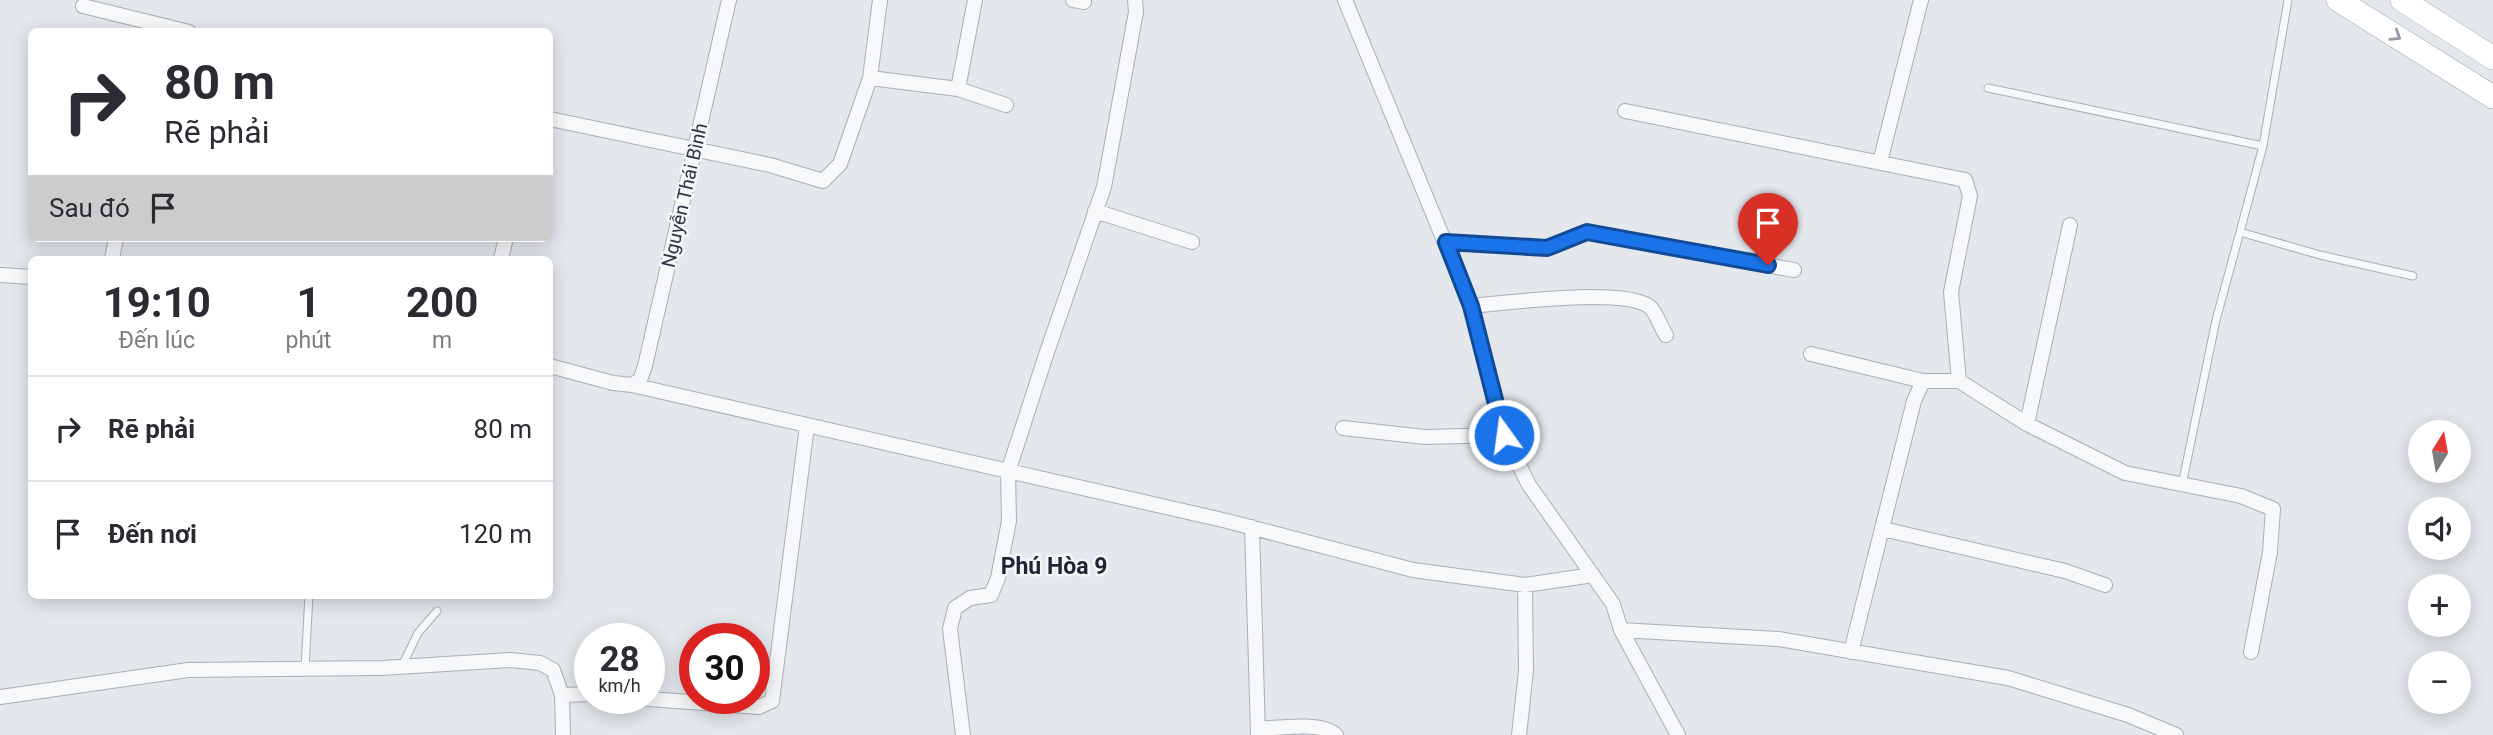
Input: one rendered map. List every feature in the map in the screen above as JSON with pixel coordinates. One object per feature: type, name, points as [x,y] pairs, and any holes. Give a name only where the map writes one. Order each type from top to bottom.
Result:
[{"type":"main road","points":[[2338,0],[2493,97]]},
{"type":"main road","points":[[2402,0],[2493,58]]},
{"type":"street","name":"Nguyễn Thái Bình","points":[[632,385],[640,380],[645,366],[729,0]]},
{"type":"street","points":[[553,121],[771,165],[823,181],[840,164],[870,79],[880,0]]},
{"type":"street","points":[[958,89],[975,0]]},
{"type":"street","points":[[963,735],[950,629],[954,608],[970,598],[991,596],[998,578],[1009,521],[1008,472],[1104,187],[1136,12],[1135,0]]},
{"type":"street","points":[[1345,0],[1471,306],[1504,435],[1529,485],[1613,604],[1620,630],[1678,735]]},
{"type":"street","points":[[1880,162],[1921,0]]},
{"type":"street","points":[[83,6],[163,28]]},
{"type":"street","points":[[870,79],[958,89],[1006,105]]},
{"type":"street","points":[[1625,111],[1965,180],[1970,196],[1951,292],[1959,382]]},
{"type":"street","points":[[1095,211],[1192,242]]},
{"type":"street","points":[[2027,425],[2070,225]]},
{"type":"street","points":[[1446,242],[1547,248],[1587,232],[1794,270]]},
{"type":"street","points":[[0,275],[28,277]]},
{"type":"street","points":[[1471,306],[1627,298],[1650,307],[1666,335]]},
{"type":"street","points":[[1811,354],[1923,381],[1959,382],[2027,425],[2125,474],[2241,496],[2273,509],[2270,552],[2252,652]]},
{"type":"street","points":[[553,367],[613,383],[632,385],[1252,527],[1413,570],[1525,585],[1593,575]]},
{"type":"street","points":[[1851,652],[1914,401],[1923,381]]},
{"type":"street","points":[[665,700],[759,707],[772,701],[807,426]]},
{"type":"street","points":[[1343,428],[1425,438],[1504,435]]},
{"type":"street","points":[[1252,527],[1258,732],[1304,726],[1331,731],[1336,735]]},
{"type":"street","points":[[1883,529],[2065,570],[2105,585]]},
{"type":"street","points":[[1519,735],[1526,671],[1525,585]]},
{"type":"street","points":[[1620,630],[1778,639],[2008,677],[2127,715],[2167,733]]},
{"type":"street","points":[[0,697],[188,670],[402,666],[510,660],[540,663],[553,670],[562,695],[564,735]]},
{"type":"street","points":[[562,695],[574,695]]},
{"type":"lane","points":[[2182,485],[2216,320],[2263,146],[2288,0]]},
{"type":"lane","points":[[1988,88],[2263,146]]},
{"type":"lane","points":[[2240,232],[2413,276]]},
{"type":"lane","points":[[305,668],[309,599]]},
{"type":"lane","points":[[402,666],[418,633],[438,611]]},
{"type":"district","name":"Phú Hòa 9","points":[[1054,566]]},
{"type":"route","points":[[1504,435],[1471,306],[1446,242],[1547,248],[1587,232],[1768,265]]}]
